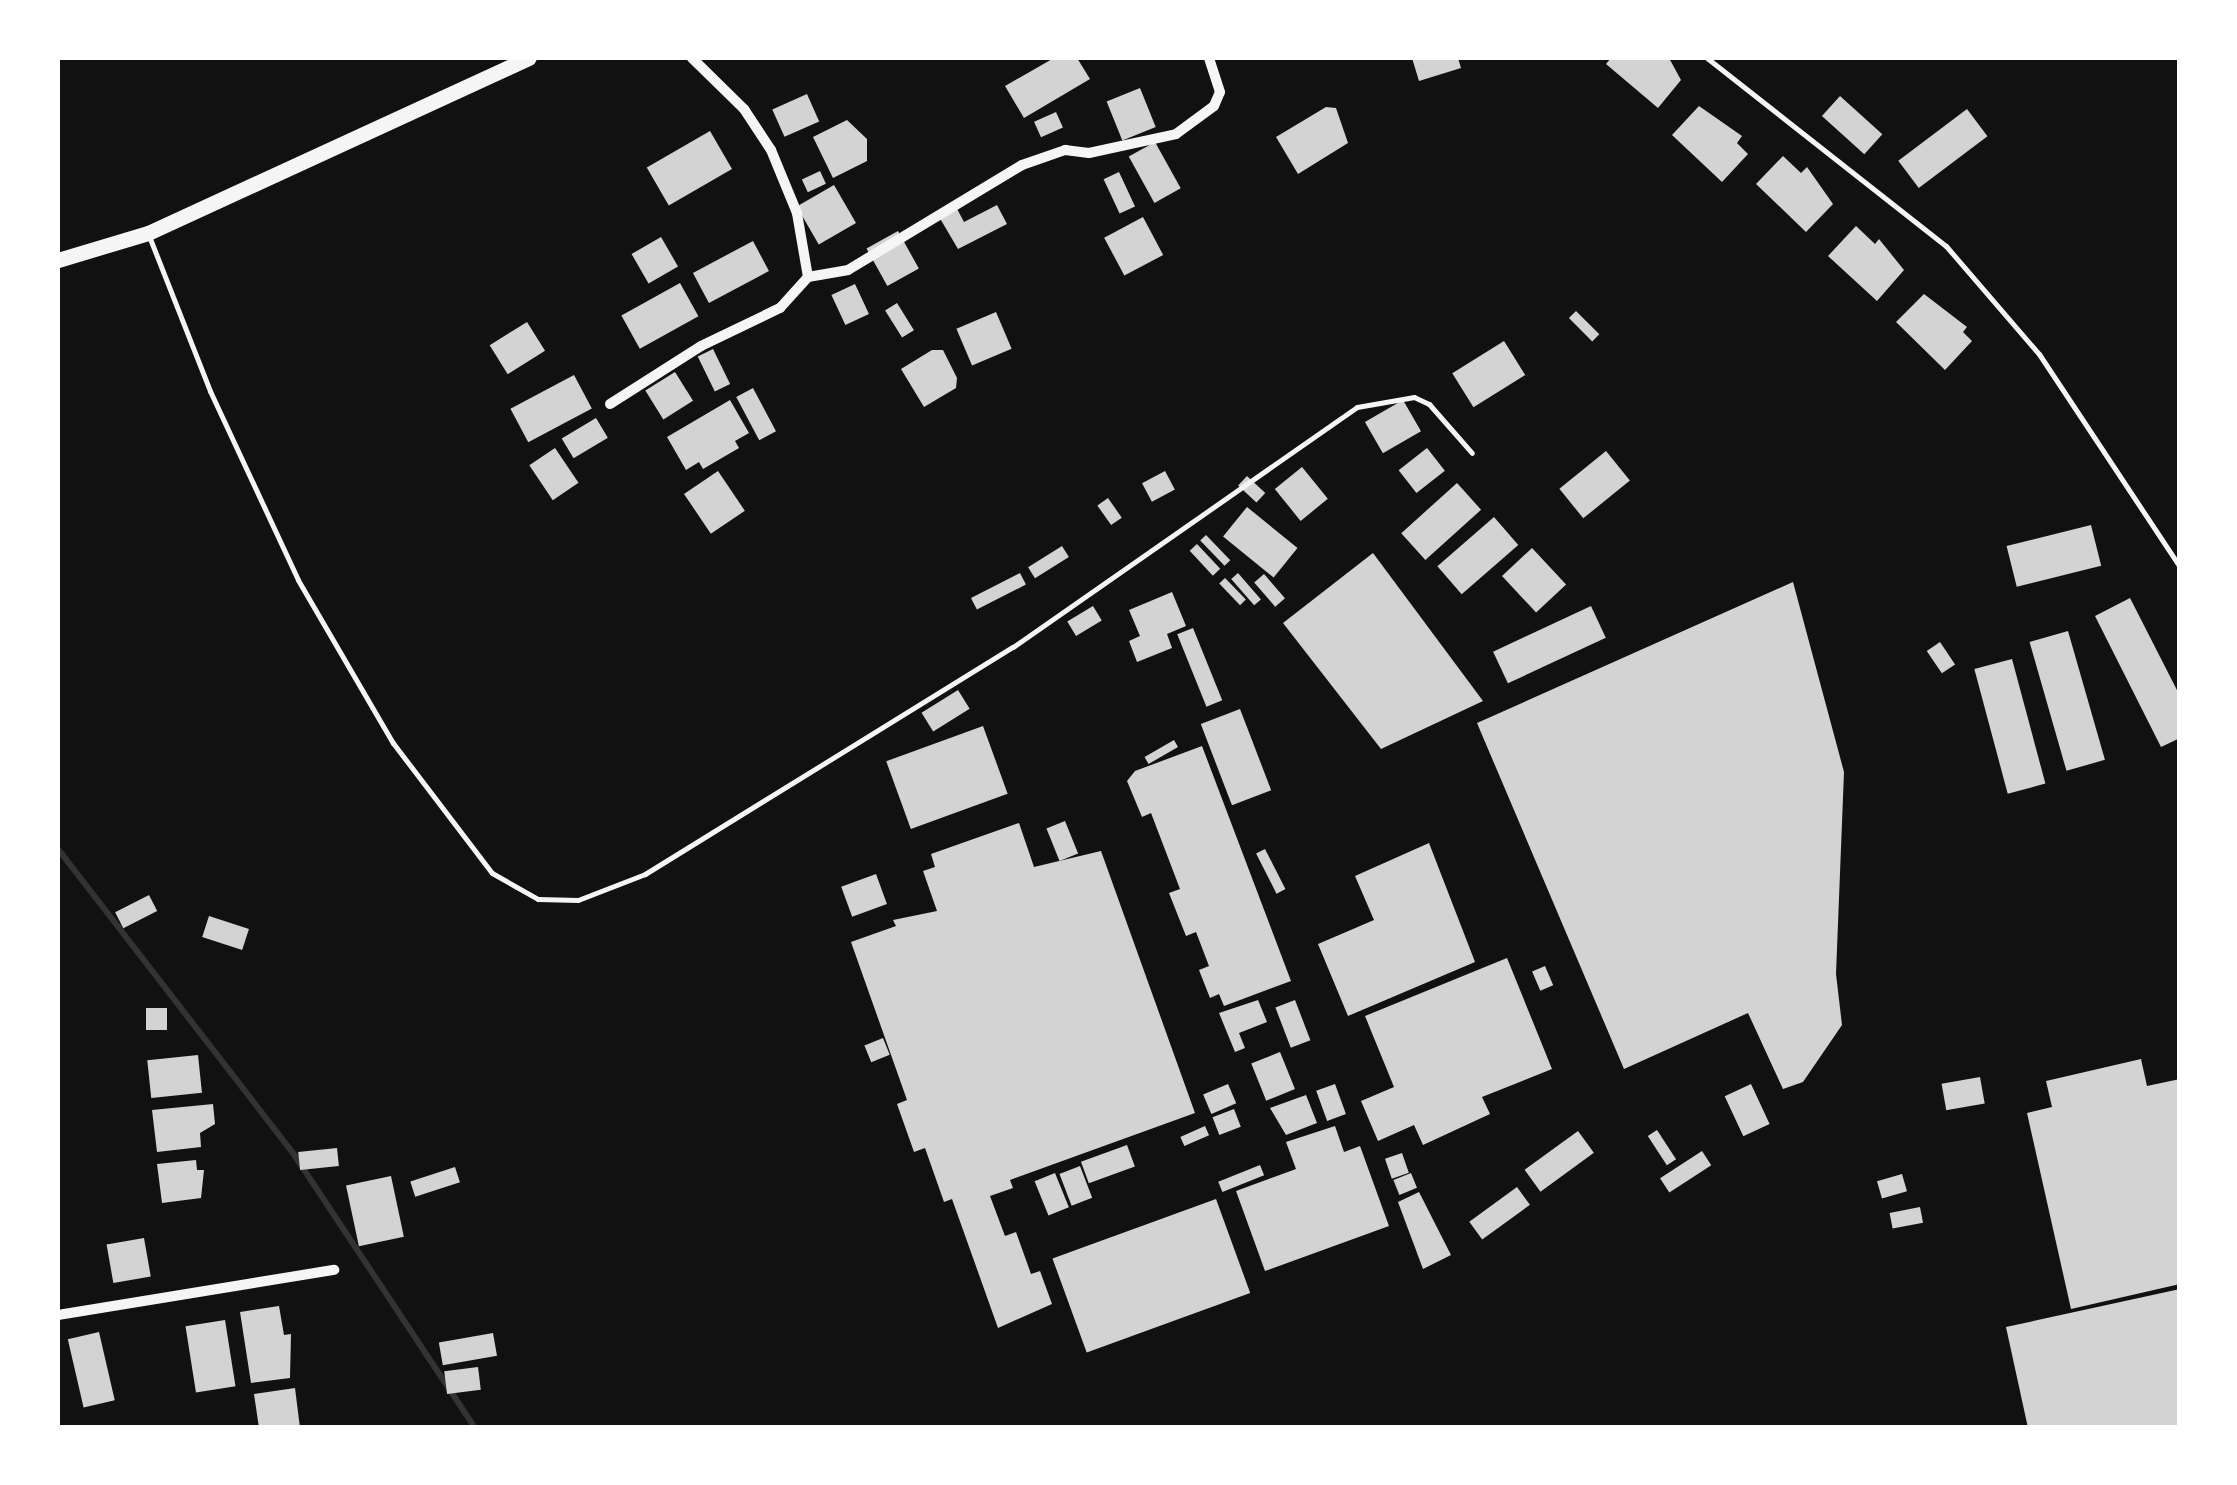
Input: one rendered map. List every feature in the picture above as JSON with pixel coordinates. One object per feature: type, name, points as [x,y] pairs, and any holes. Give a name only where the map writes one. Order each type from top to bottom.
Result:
[{"type":"main road","points":[[58,260],[148,233],[529,58]]},
{"type":"street","points":[[692,58],[744,109],[771,150],[797,213],[808,277]]},
{"type":"street","points":[[610,404],[701,346],[780,308],[808,277],[848,270],[1022,165],[1065,150],[1090,153],[1176,134],[1214,106],[1220,92],[1209,58]]},
{"type":"street","points":[[58,1315],[334,1270]]},
{"type":"lane","points":[[1709,58],[1946,246],[2039,354],[2180,567]]},
{"type":"lane","points":[[148,233],[210,391],[298,580],[394,744],[492,873],[538,900],[578,900],[644,874],[1013,647],[1357,407],[1414,397],[1429,404],[1472,453]]},
{"type":"building","points":[[1054,58],[1077,58],[1090,79],[1024,118],[1005,86]]},
{"type":"building","points":[[1412,58],[1458,58],[1461,68],[1419,81]]},
{"type":"building","points":[[1611,58],[1669,58],[1681,80],[1658,108],[1606,64]]},
{"type":"building","points":[[1140,88],[1156,127],[1122,140],[1107,101]]},
{"type":"building","points":[[807,94],[819,121],[784,137],[772,109]]},
{"type":"building","points":[[1840,96],[1882,134],[1864,154],[1822,116]]},
{"type":"building","points":[[1699,106],[1742,136],[1737,143],[1748,154],[1722,182],[1672,135]]},
{"type":"building","points":[[1326,107],[1336,108],[1348,143],[1298,174],[1276,137]]},
{"type":"building","points":[[1967,109],[1987,136],[1919,188],[1898,161]]},
{"type":"building","points":[[1056,112],[1063,128],[1041,137],[1034,122]]},
{"type":"building","points":[[847,120],[867,139],[867,161],[833,178],[813,137]]},
{"type":"building","points":[[710,131],[732,169],[669,206],[647,168]]},
{"type":"building","points":[[1155,142],[1181,188],[1154,203],[1129,157]]},
{"type":"building","points":[[1783,156],[1801,173],[1807,167],[1833,204],[1806,232],[1756,184]]},
{"type":"building","points":[[820,171],[826,184],[808,192],[802,179]]},
{"type":"building","points":[[1119,172],[1135,206],[1120,214],[1104,179]]},
{"type":"building","points":[[834,185],[856,223],[819,245],[797,206]]},
{"type":"building","points":[[955,205],[964,222],[997,205],[1007,224],[958,249],[938,215]]},
{"type":"building","points":[[1143,217],[1163,255],[1124,276],[1104,238]]},
{"type":"building","points":[[1856,226],[1875,244],[1879,239],[1904,270],[1877,301],[1828,256]]},
{"type":"building","points":[[898,231],[919,269],[887,286],[867,248]]},
{"type":"building","points":[[661,237],[678,266],[649,283],[632,254]]},
{"type":"building","points":[[753,241],[769,271],[709,303],[693,273]]},
{"type":"building","points":[[680,283],[698,316],[640,349],[621,315]]},
{"type":"building","points":[[855,284],[869,314],[845,325],[831,295]]},
{"type":"building","points":[[1924,294],[1967,327],[1963,332],[1972,341],[1945,370],[1896,322]]},
{"type":"building","points":[[897,303],[914,330],[902,338],[885,310]]},
{"type":"building","points":[[1576,311],[1599,334],[1592,341],[1569,318]]},
{"type":"building","points":[[996,312],[1012,349],[972,366],[956,329]]},
{"type":"building","points":[[527,322],[545,351],[508,374],[490,345]]},
{"type":"building","points":[[1504,341],[1525,375],[1473,407],[1452,373]]},
{"type":"building","points":[[713,349],[730,384],[715,392],[698,356]]},
{"type":"building","points":[[932,350],[943,350],[957,378],[956,388],[924,407],[901,369]]},
{"type":"building","points":[[675,372],[693,401],[663,419],[645,391]]},
{"type":"building","points":[[574,375],[592,409],[528,442],[510,409]]},
{"type":"building","points":[[753,388],[776,431],[759,440],[736,397]]},
{"type":"building","points":[[730,400],[749,433],[735,441],[739,448],[703,469],[699,462],[686,470],[667,437]]},
{"type":"building","points":[[1403,400],[1421,431],[1383,453],[1365,422]]},
{"type":"building","points":[[596,418],[608,438],[574,458],[562,439]]},
{"type":"building","points":[[555,448],[578,483],[553,500],[529,465]]},
{"type":"building","points":[[1427,448],[1445,471],[1416,493],[1399,470]]},
{"type":"building","points":[[1606,451],[1630,481],[1583,518],[1559,489]]},
{"type":"building","points":[[1302,467],[1328,499],[1301,521],[1275,489]]},
{"type":"building","points":[[718,471],[745,511],[711,534],[684,494]]},
{"type":"building","points":[[1165,471],[1175,490],[1152,502],[1142,483]]},
{"type":"building","points":[[1247,476],[1265,493],[1256,503],[1238,486]]},
{"type":"building","points":[[1457,483],[1481,510],[1425,560],[1401,533]]},
{"type":"building","points":[[1108,498],[1122,518],[1111,525],[1097,505]]},
{"type":"building","points":[[1247,507],[1298,548],[1274,577],[1223,537]]},
{"type":"building","points":[[1494,517],[1518,545],[1462,594],[1437,566]]},
{"type":"building","points":[[2091,525],[2101,566],[2017,587],[2007,546]]},
{"type":"building","points":[[1206,535],[1230,560],[1225,566],[1200,541]]},
{"type":"building","points":[[1197,544],[1220,569],[1213,576],[1190,551]]},
{"type":"building","points":[[1062,546],[1069,557],[1035,578],[1028,567]]},
{"type":"building","points":[[1532,548],[1566,585],[1536,613],[1502,576]]},
{"type":"building","points":[[1373,553],[1483,701],[1381,749],[1283,623]]},
{"type":"building","points":[[1020,573],[1026,585],[977,610],[971,598]]},
{"type":"building","points":[[1238,573],[1261,599],[1254,605],[1231,579]]},
{"type":"building","points":[[1264,574],[1285,598],[1275,607],[1254,583]]},
{"type":"building","points":[[1225,578],[1246,600],[1240,605],[1219,584]]},
{"type":"building","points":[[1793,582],[1844,772],[1836,974],[1842,1025],[1803,1082],[1783,1089],[1748,1013],[1624,1069],[1477,723]]},
{"type":"building","points":[[1172,592],[1186,626],[1167,634],[1172,648],[1137,662],[1129,641],[1140,636],[1129,610]]},
{"type":"building","points":[[2130,598],[2180,696],[2180,738],[2161,747],[2095,616]]},
{"type":"building","points":[[1093,606],[1102,621],[1076,636],[1067,621]]},
{"type":"building","points":[[1591,606],[1606,638],[1508,683],[1493,652]]},
{"type":"building","points":[[1193,628],[1222,700],[1206,707],[1177,634]]},
{"type":"building","points":[[2068,631],[2105,760],[2066,771],[2030,642]]},
{"type":"building","points":[[1940,642],[1955,664],[1942,673],[1927,651]]},
{"type":"building","points":[[2012,659],[2045,784],[2008,794],[1974,669]]},
{"type":"building","points":[[958,690],[970,709],[933,731],[922,713]]},
{"type":"building","points":[[1240,709],[1271,790],[1232,805],[1201,724]]},
{"type":"building","points":[[983,726],[1008,794],[911,829],[886,761]]},
{"type":"building","points":[[1174,740],[1178,747],[1149,764],[1145,757]]},
{"type":"building","points":[[1202,746],[1291,981],[1224,1006],[1219,994],[1210,998],[1199,970],[1209,966],[1196,932],[1186,936],[1169,893],[1180,889],[1151,813],[1142,817],[1127,781],[1135,771]]},
{"type":"building","points":[[1065,821],[1078,853],[1060,861],[1046,828]]},
{"type":"building","points":[[1019,823],[1034,867],[1101,851],[1195,1113],[1010,1180],[1013,1188],[990,1196],[1005,1236],[1016,1232],[1031,1274],[1040,1271],[1052,1304],[998,1328],[952,1199],[944,1202],[925,1148],[914,1152],[897,1104],[907,1100],[851,942],[896,926],[893,920],[937,911],[923,871],[935,867],[931,854]]},
{"type":"building","points":[[1429,843],[1475,962],[1348,1016],[1318,944],[1374,920],[1355,876]]},
{"type":"building","points":[[1265,849],[1285,889],[1277,894],[1256,854]]},
{"type":"building","points":[[876,874],[887,904],[852,917],[841,887]]},
{"type":"building","points":[[149,895],[157,911],[123,928],[115,912]]},
{"type":"building","points":[[209,916],[249,929],[242,950],[202,937]]},
{"type":"building","points":[[1507,958],[1552,1069],[1482,1097],[1490,1114],[1423,1145],[1414,1125],[1378,1141],[1361,1101],[1394,1087],[1365,1016]]},
{"type":"building","points":[[1545,966],[1553,985],[1540,991],[1532,971]]},
{"type":"building","points":[[1258,1000],[1267,1022],[1239,1033],[1245,1048],[1235,1052],[1219,1013]]},
{"type":"building","points":[[1295,1000],[1310,1040],[1291,1048],[1275,1008]]},
{"type":"building","points":[[146,1008],[167,1008],[167,1030],[146,1030]]},
{"type":"building","points":[[883,1038],[890,1055],[871,1062],[864,1045]]},
{"type":"building","points":[[1280,1052],[1295,1089],[1266,1101],[1251,1064]]},
{"type":"building","points":[[198,1055],[202,1093],[151,1098],[147,1060]]},
{"type":"building","points":[[2141,1059],[2147,1086],[2180,1079],[2180,1284],[2071,1309],[2027,1113],[2052,1107],[2046,1081]]},
{"type":"building","points":[[1980,1077],[1985,1104],[1946,1110],[1942,1084]]},
{"type":"building","points":[[1228,1084],[1236,1103],[1211,1114],[1203,1095]]},
{"type":"building","points":[[1335,1084],[1346,1114],[1327,1121],[1316,1091]]},
{"type":"building","points":[[1751,1084],[1770,1124],[1743,1136],[1725,1096]]},
{"type":"building","points":[[1306,1095],[1317,1123],[1286,1135],[1270,1108]]},
{"type":"building","points":[[213,1104],[215,1124],[200,1133],[201,1147],[157,1152],[152,1110]]},
{"type":"building","points":[[1234,1109],[1241,1127],[1219,1135],[1213,1117]]},
{"type":"building","points":[[1205,1126],[1209,1135],[1184,1146],[1180,1137]]},
{"type":"building","points":[[1335,1126],[1344,1152],[1360,1146],[1389,1226],[1265,1271],[1236,1191],[1296,1169],[1286,1142]]},
{"type":"building","points":[[1657,1130],[1676,1159],[1667,1165],[1648,1136]]},
{"type":"building","points":[[1578,1131],[1594,1153],[1540,1192],[1525,1170]]},
{"type":"building","points":[[1127,1145],[1135,1167],[1089,1183],[1081,1162]]},
{"type":"building","points":[[337,1148],[339,1166],[300,1170],[298,1152]]},
{"type":"building","points":[[1702,1151],[1711,1165],[1669,1192],[1660,1178]]},
{"type":"building","points":[[1402,1153],[1409,1173],[1392,1179],[1385,1159]]},
{"type":"building","points":[[196,1160],[197,1170],[204,1170],[201,1198],[162,1203],[157,1164]]},
{"type":"building","points":[[1260,1165],[1264,1175],[1222,1192],[1218,1182]]},
{"type":"building","points":[[1080,1166],[1092,1198],[1072,1206],[1059,1174]]},
{"type":"building","points":[[455,1167],[460,1182],[415,1197],[410,1182]]},
{"type":"building","points":[[1055,1173],[1069,1207],[1048,1216],[1035,1181]]},
{"type":"building","points":[[1411,1173],[1417,1188],[1399,1195],[1393,1180]]},
{"type":"building","points":[[1902,1174],[1907,1191],[1882,1198],[1877,1181]]},
{"type":"building","points":[[391,1176],[404,1237],[359,1246],[346,1186]]},
{"type":"building","points":[[1517,1187],[1530,1205],[1482,1239],[1469,1222]]},
{"type":"building","points":[[1419,1192],[1451,1255],[1423,1269],[1398,1202]]},
{"type":"building","points":[[1216,1199],[1250,1293],[1087,1352],[1052,1259]]},
{"type":"building","points":[[1920,1207],[1923,1223],[1893,1229],[1890,1213]]},
{"type":"building","points":[[144,1238],[151,1276],[113,1283],[107,1245]]},
{"type":"building","points":[[2180,1289],[2180,1428],[2028,1428],[2006,1327]]},
{"type":"building","points":[[279,1306],[284,1335],[291,1334],[290,1378],[251,1383],[240,1312]]},
{"type":"building","points":[[225,1320],[235,1386],[196,1392],[185,1326]]},
{"type":"building","points":[[99,1332],[115,1400],[84,1407],[68,1339]]},
{"type":"building","points":[[493,1333],[497,1356],[443,1365],[439,1343]]},
{"type":"building","points":[[478,1367],[481,1390],[447,1394],[444,1371]]},
{"type":"building","points":[[295,1388],[300,1428],[259,1428],[254,1394]]},
{"type":"waterway","points":[[58,849],[293,1153],[475,1428]]}]
